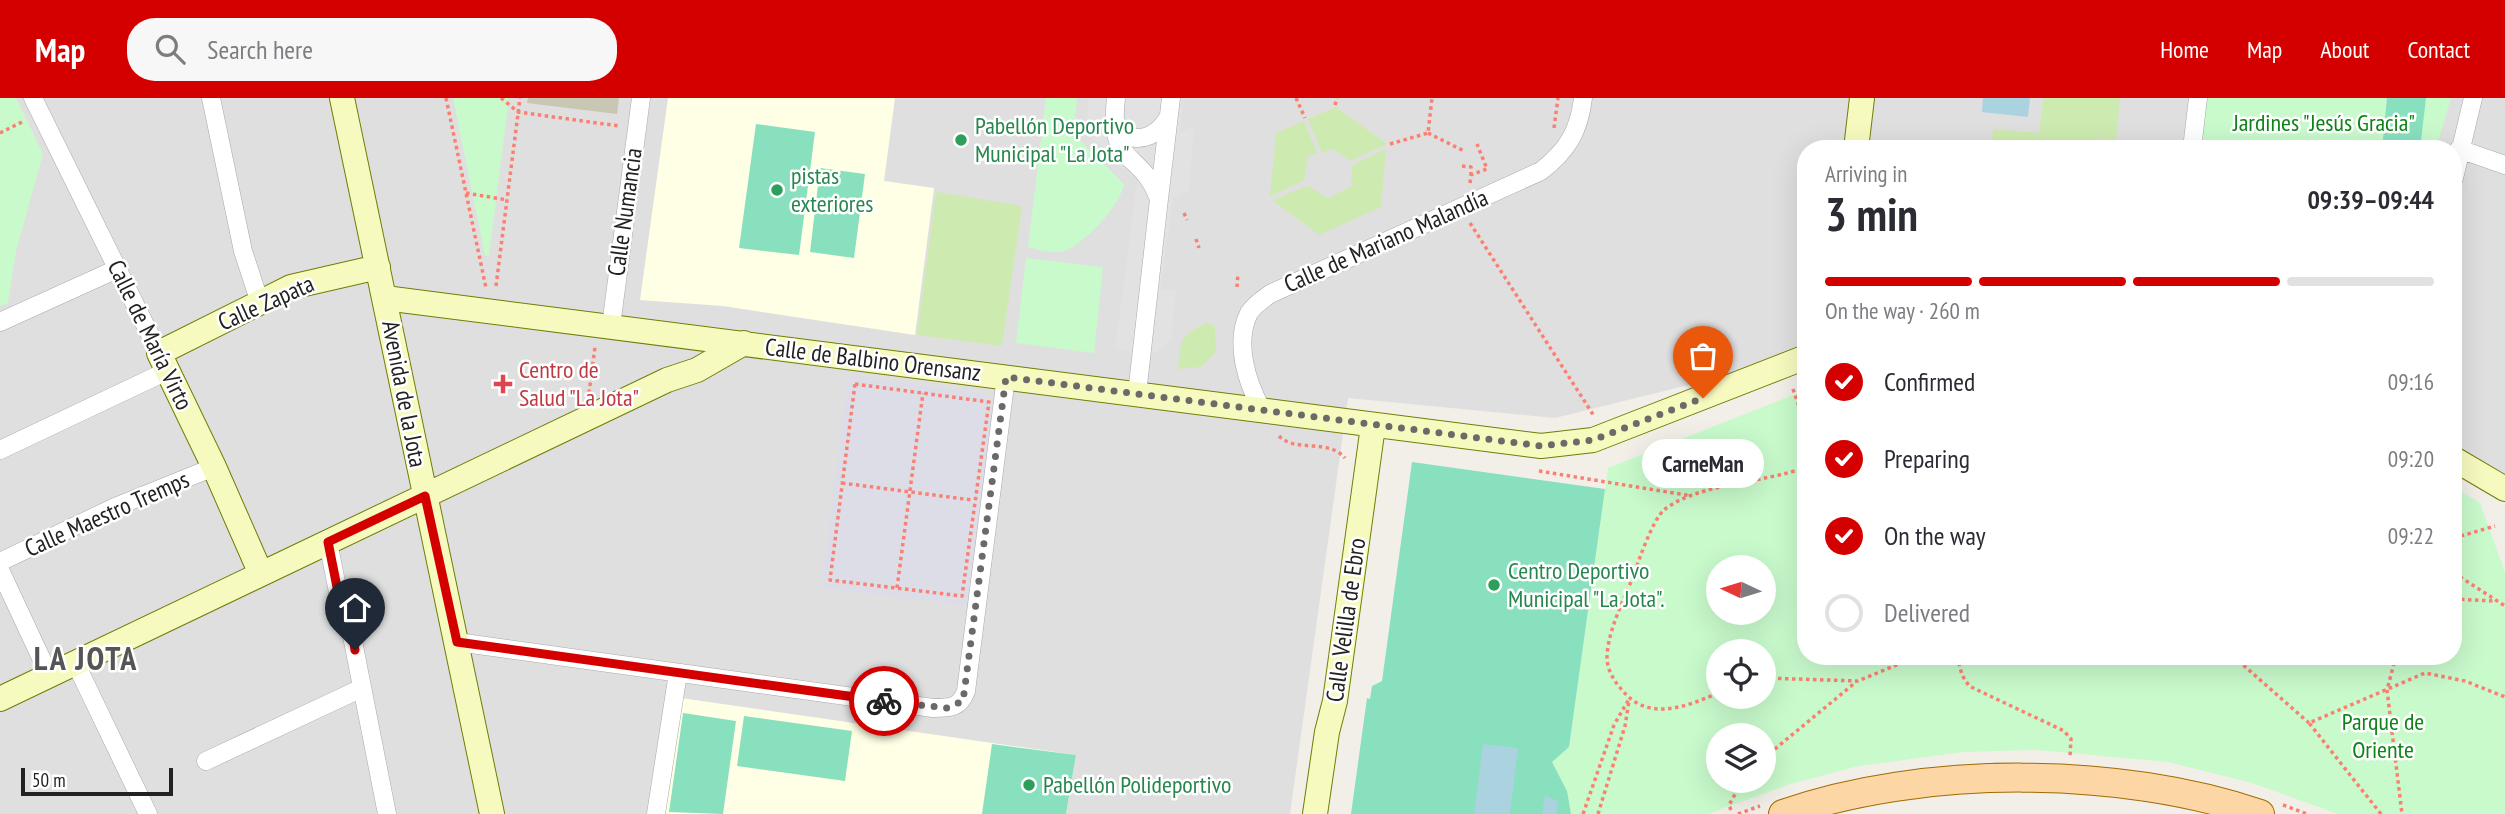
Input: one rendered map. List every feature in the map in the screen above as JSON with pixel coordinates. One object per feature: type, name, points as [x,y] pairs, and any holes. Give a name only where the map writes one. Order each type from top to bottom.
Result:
[{"type":"main road","points":[[1783,814],[1847,797],[1903,788],[2012,778],[2148,788],[2260,814]]},
{"type":"street","name":"Calle de María Virto","points":[[33,98],[214,467],[261,574]]},
{"type":"street","points":[[211,98],[243,251],[260,303]]},
{"type":"street","name":"Avenida de la Jota","points":[[342,98],[492,814]]},
{"type":"street","name":"Calle Numancia","points":[[611,326],[641,98]]},
{"type":"street","points":[[1116,98],[1114,120],[1119,147],[1148,178],[1159,199]]},
{"type":"street","points":[[1137,394],[1171,98]]},
{"type":"street","name":"Calle de Mariano Malandía","points":[[1262,410],[1250,389],[1242,341],[1250,313],[1256,305],[1270,294],[1541,171],[1567,148],[1575,135],[1583,98]]},
{"type":"street","points":[[1857,140],[1861,98]]},
{"type":"street","points":[[2193,140],[2198,98]]},
{"type":"street","points":[[2461,140],[2473,98]]},
{"type":"street","points":[[1114,120],[1124,135],[1138,139],[1153,134],[1168,117]]},
{"type":"street","points":[[2462,150],[2505,165]]},
{"type":"street","name":"Calle Zapata","points":[[163,362],[260,303],[304,283],[378,267]]},
{"type":"street","points":[[0,322],[117,269]]},
{"type":"street","name":"Calle de Balbino Orensanz","points":[[385,298],[493,298],[611,326],[1506,443],[1568,445],[1631,427],[1797,362]]},
{"type":"street","points":[[667,380],[675,363],[678,335]]},
{"type":"street","points":[[0,699],[667,380],[697,370],[744,343]]},
{"type":"street","points":[[0,450],[163,362]]},
{"type":"street","points":[[457,642],[933,708],[956,706],[963,701],[1006,377]]},
{"type":"street","name":"Calle Velilla de Ebro","points":[[1315,814],[1327,732],[1335,701],[1373,426]]},
{"type":"street","points":[[2462,464],[2505,489]]},
{"type":"street","name":"Calle Maestro Tremps","points":[[0,562],[115,508],[214,467]]},
{"type":"street","points":[[328,542],[343,617],[352,631],[386,814]]},
{"type":"street","points":[[0,570],[49,675]]},
{"type":"street","points":[[75,662],[148,814]]},
{"type":"street","points":[[656,814],[678,673]]},
{"type":"street","points":[[206,761],[362,688]]},
{"type":"path","points":[[446,98],[466,193],[493,298]]},
{"type":"path","points":[[501,98],[518,112],[625,127]]},
{"type":"path","points":[[493,298],[520,98]]},
{"type":"path","points":[[1296,98],[1305,118]]},
{"type":"path","points":[[1335,105],[1337,98]]},
{"type":"path","points":[[1428,133],[1432,98]]},
{"type":"path","points":[[0,133],[29,118]]},
{"type":"path","points":[[1390,144],[1428,133],[1464,151]]},
{"type":"path","points":[[1471,175],[1487,169],[1477,144]]},
{"type":"path","points":[[1462,166],[1471,167],[1470,186]]},
{"type":"path","points":[[466,193],[507,200]]},
{"type":"path","points":[[1184,213],[1187,220]]},
{"type":"path","points":[[1470,223],[1594,416]]},
{"type":"path","points":[[1195,239],[1199,248]]},
{"type":"path","points":[[1237,288],[1238,273]]},
{"type":"path","points":[[589,393],[595,348]]},
{"type":"path","points":[[855,384],[923,393],[989,402],[962,596],[830,580],[855,384]]},
{"type":"path","points":[[1793,389],[1797,401]]},
{"type":"path","points":[[897,588],[923,393]]},
{"type":"path","points":[[1706,697],[1663,710],[1650,709],[1629,699],[1607,666],[1611,635],[1639,561],[1663,510],[1692,496],[1780,477],[1797,470]]},
{"type":"path","points":[[1539,471],[1692,496]]},
{"type":"path","points":[[842,483],[975,501]]},
{"type":"path","points":[[2462,536],[2495,526]]},
{"type":"path","points":[[2462,578],[2505,606]]},
{"type":"path","points":[[2462,599],[2496,601]]},
{"type":"path","points":[[1776,748],[1858,681],[1896,665]]},
{"type":"path","points":[[1959,665],[1969,686],[2064,731],[2071,739],[2070,756]]},
{"type":"path","points":[[2244,665],[2309,723],[2381,814]]},
{"type":"path","points":[[2394,665],[2387,690],[2402,814]]},
{"type":"path","points":[[2309,723],[2425,673],[2465,681],[2505,697]]},
{"type":"path","points":[[1776,678],[1858,681]]},
{"type":"path","points":[[1583,814],[1614,725],[1629,699]]},
{"type":"path","points":[[1598,814],[1625,726],[1629,699]]},
{"type":"path","points":[[1731,810],[1729,805],[1736,793]]},
{"type":"shaded area","points":[[0,98],[2505,98],[2505,477],[2462,453],[2462,140],[1797,140],[1797,358],[1555,418],[1348,398],[1290,814],[0,814]]},
{"type":"shaded area","points":[[528,98],[619,98],[617,114],[527,103]]},
{"type":"shaded area","points":[[668,98],[895,98],[884,181],[934,188],[915,335],[723,306],[640,300]]},
{"type":"shaded area","points":[[1089,98],[1184,98],[1180,132],[1194,127],[1189,190],[1173,198],[1160,291],[1176,289],[1171,339],[1155,353],[1115,350],[1137,181],[1085,132]]},
{"type":"shaded area","points":[[848,375],[981,393],[994,403],[969,606],[821,588]]},
{"type":"shaded area","points":[[681,698],[1076,755],[1066,814],[664,814]]},
{"type":"green space","points":[[0,98],[16,98],[43,154],[16,251],[8,303],[0,306]]},
{"type":"green space","points":[[453,98],[509,98],[489,256],[485,256]]},
{"type":"green space","points":[[1046,98],[1077,98],[1074,134],[1124,184],[1117,201],[1093,230],[1075,245],[1058,252],[1028,247]]},
{"type":"green space","points":[[2043,98],[2120,98],[2116,140],[1992,140],[1993,129],[2039,133]]},
{"type":"green space","name":"Jardines \"Jesús Gracia\"","points":[[2207,98],[2451,98],[2439,140],[2203,140]]},
{"type":"green space","points":[[2387,98],[2426,98],[2421,140],[2383,140]]},
{"type":"green space","points":[[1336,107],[1387,144],[1350,161],[1333,149],[1322,153],[1308,119]]},
{"type":"green space","points":[[1304,121],[1317,153],[1308,156],[1304,181],[1270,196],[1276,133]]},
{"type":"green space","name":"pistas exteriores","points":[[756,124],[815,132],[799,255],[739,248]]},
{"type":"green space","points":[[1386,149],[1381,207],[1319,235],[1272,200],[1307,186],[1328,198],[1351,187],[1352,165]]},
{"type":"green space","points":[[820,168],[865,174],[854,258],[810,252]]},
{"type":"green space","points":[[936,192],[1022,206],[1002,346],[917,335]]},
{"type":"green space","points":[[1026,258],[1103,267],[1094,353],[1016,343]]},
{"type":"green space","points":[[1207,323],[1215,326],[1216,352],[1201,367],[1178,369],[1180,351],[1186,335]]},
{"type":"green space","name":"Parque de Oriente","points":[[1797,394],[1797,665],[2462,665],[2462,492],[2480,503],[2505,572],[2505,814],[2338,814],[2252,783],[2168,762],[2036,750],[1964,752],[1859,766],[1776,789],[1776,723],[1706,723],[1706,793],[1765,793],[1708,814],[1571,814],[1567,791],[1552,762],[1569,747],[1608,468]]},
{"type":"green space","name":"Centro Deportivo Municipal \"La Jota\".","points":[[1412,462],[1605,489],[1569,747],[1552,762],[1567,791],[1571,814],[1351,814],[1367,698],[1370,699],[1372,686],[1382,681]]},
{"type":"green space","points":[[683,713],[736,721],[723,814],[669,812]]},
{"type":"green space","points":[[744,716],[852,731],[845,781],[737,766]]},
{"type":"green space","name":"Pabellón Polideportivo","points":[[992,744],[1076,755],[1066,814],[982,814]]},
{"type":"water","points":[[1983,98],[2030,98],[2028,117],[1982,112]]},
{"type":"water","points":[[1483,744],[1518,748],[1510,814],[1474,814]]},
{"type":"water","points":[[1545,795],[1557,801],[1557,814],[1542,814]]},
{"type":"way so far","points":[[884,701],[947,708],[963,701],[1006,377],[1541,446],[1568,445],[1593,440],[1703,398]]},
{"type":"place","name":"Pabellón Deportivo Municipal \"La Jota\"","points":[[961,140]]},
{"type":"place","name":"pistas exteriores","points":[[777,190]]},
{"type":"place","name":"Centro de Salud \"La Jota\"","points":[[503,384]]},
{"type":"place","name":"CarneMan","points":[[1703,398]]},
{"type":"place","name":"Centro Deportivo Municipal \"La Jota\".","points":[[1494,585]]},
{"type":"place","name":"Pabellón Polideportivo","points":[[1029,785]]},
{"type":"district","name":"LA JOTA","points":[[86,659]]},
{"type":"route","points":[[355,650],[352,631],[343,617],[328,542],[425,496],[457,642],[884,701]]}]
